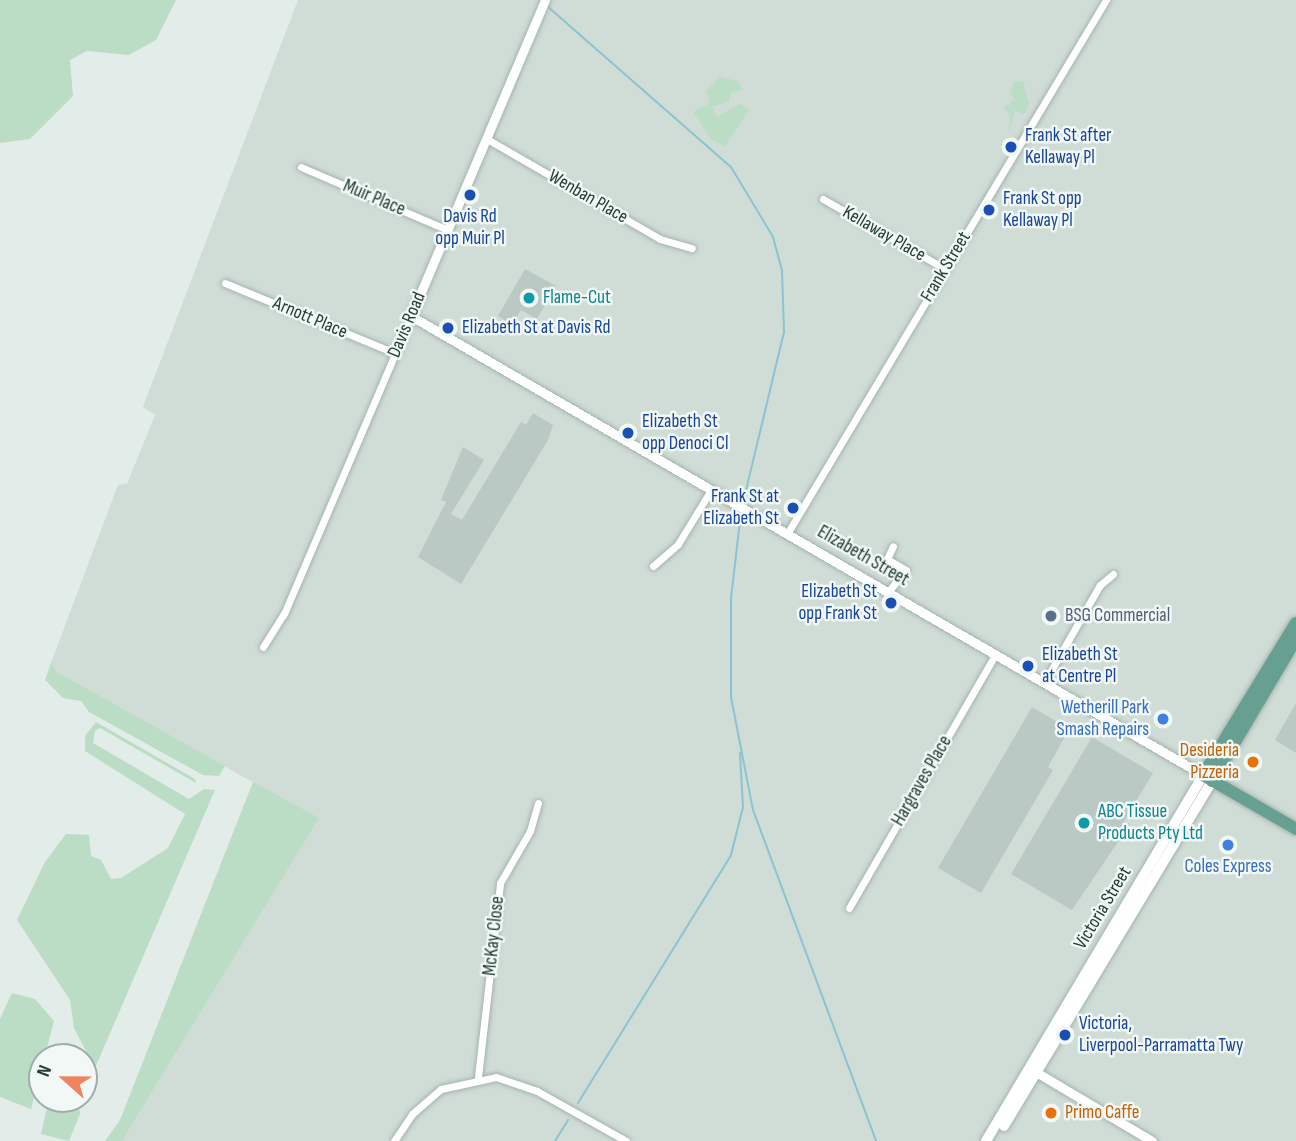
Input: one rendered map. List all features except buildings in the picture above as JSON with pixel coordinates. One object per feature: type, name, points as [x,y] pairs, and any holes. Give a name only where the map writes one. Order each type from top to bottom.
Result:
[{"type":"main road","name":"Victoria Street","points":[[986,1141],[1033,1070],[1208,778],[1296,623]]},
{"type":"main road","name":"Victoria Street","points":[[1208,778],[1296,639]]},
{"type":"main road","name":"Elizabeth Street","points":[[1208,778],[1296,830]]},
{"type":"main road","name":"Victoria Street","points":[[995,1141],[1033,1070]]},
{"type":"street","name":"Davis Road","points":[[263,647],[284,614],[545,0]]},
{"type":"street","name":"Frank Street","points":[[786,534],[1106,0]]},
{"type":"street","name":"Wenban Place","points":[[487,139],[660,239],[692,248]]},
{"type":"street","name":"Muir Place","points":[[301,167],[448,230]]},
{"type":"street","name":"Kellaway Place","points":[[824,199],[945,269]]},
{"type":"street","name":"Arnott Place","points":[[225,283],[395,353]]},
{"type":"street","name":"Elizabeth Street","points":[[411,316],[1208,778]]},
{"type":"street","points":[[653,566],[671,552],[711,490]]},
{"type":"street","points":[[888,592],[906,570],[887,559],[893,546]]},
{"type":"street","points":[[1044,683],[1100,585],[1113,574]]},
{"type":"street","name":"Hargraves Place","points":[[849,908],[995,655]]},
{"type":"street","name":"McKay Close","points":[[478,1077],[500,883],[530,831],[538,803]]},
{"type":"street","points":[[1033,1070],[1152,1141]]},
{"type":"street","points":[[394,1141],[425,1100],[478,1077],[517,1082],[626,1141]]},
{"type":"shaded area","points":[[298,0],[1296,0],[1296,1141],[122,1141],[318,819],[57,672],[51,663],[118,485],[127,484],[155,415],[143,407]]},
{"type":"green space","points":[[0,0],[176,0],[156,40],[129,55],[87,51],[70,60],[73,96],[30,139],[0,143]]},
{"type":"green space","points":[[720,77],[738,81],[742,90],[731,92],[729,102],[712,107],[717,117],[740,104],[749,110],[725,146],[711,139],[693,112],[710,103],[706,91]]},
{"type":"green space","points":[[1023,81],[1029,104],[1025,114],[1015,111],[1009,132],[1010,116],[1003,107],[1009,104],[1010,109],[1012,99],[1017,103],[1010,92],[1014,82]]},
{"type":"green space","points":[[51,663],[57,672],[225,766],[219,776],[203,775],[89,712],[81,701],[63,698],[45,680]]},
{"type":"green space","points":[[96,722],[195,779],[196,783],[100,728],[95,731],[93,743],[189,799],[204,789],[215,790],[98,1061],[98,1043],[82,1043],[74,1028],[70,1000],[17,920],[45,862],[66,834],[89,835],[91,856],[101,860],[111,879],[121,878],[168,848],[185,814],[85,751],[85,736]]},
{"type":"green space","points":[[253,782],[319,818],[122,1141],[105,1141],[120,1120]]},
{"type":"green space","points":[[12,993],[35,999],[54,1021],[48,1043],[28,1043],[28,1108],[0,1097],[0,1019]]},
{"type":"green space","points":[[46,1113],[80,1113],[69,1141],[41,1134]]},
{"type":"waterway","points":[[547,6],[731,167],[773,237],[782,271],[784,332],[743,503]]},
{"type":"waterway","points":[[741,512],[731,599],[731,697],[753,810],[876,1141]]},
{"type":"waterway","points":[[578,1103],[731,855],[743,807],[740,753]]},
{"type":"waterway","points":[[555,1141],[568,1120]]},
{"type":"place","name":"Frank St after Kellaway Pl","points":[[1011,147]]},
{"type":"place","name":"Davis Rd opp Muir Pl","points":[[470,195]]},
{"type":"place","name":"Frank St opp Kellaway Pl","points":[[989,210]]},
{"type":"place","name":"Flame-Cut","points":[[529,298]]},
{"type":"place","name":"Elizabeth St at Davis Rd","points":[[448,328]]},
{"type":"place","name":"Elizabeth St opp Denoci Cl","points":[[628,433]]},
{"type":"place","name":"Frank St at Elizabeth St","points":[[793,508]]},
{"type":"place","name":"Elizabeth St opp Frank St","points":[[891,603]]},
{"type":"place","name":"BSG Commercial","points":[[1051,616]]},
{"type":"place","name":"Elizabeth St at Centre Pl","points":[[1028,666]]},
{"type":"place","name":"Wetherill Park Smash Repairs","points":[[1163,719]]},
{"type":"place","name":"Desideria Pizzeria","points":[[1253,762]]},
{"type":"place","name":"ABC Tissue Products Pty Ltd","points":[[1084,823]]},
{"type":"place","name":"Coles Express","points":[[1228,845]]},
{"type":"place","name":"Victoria, Liverpool-Parramatta Twy","points":[[1065,1035]]},
{"type":"place","name":"Primo Caffe","points":[[1051,1113]]}]
